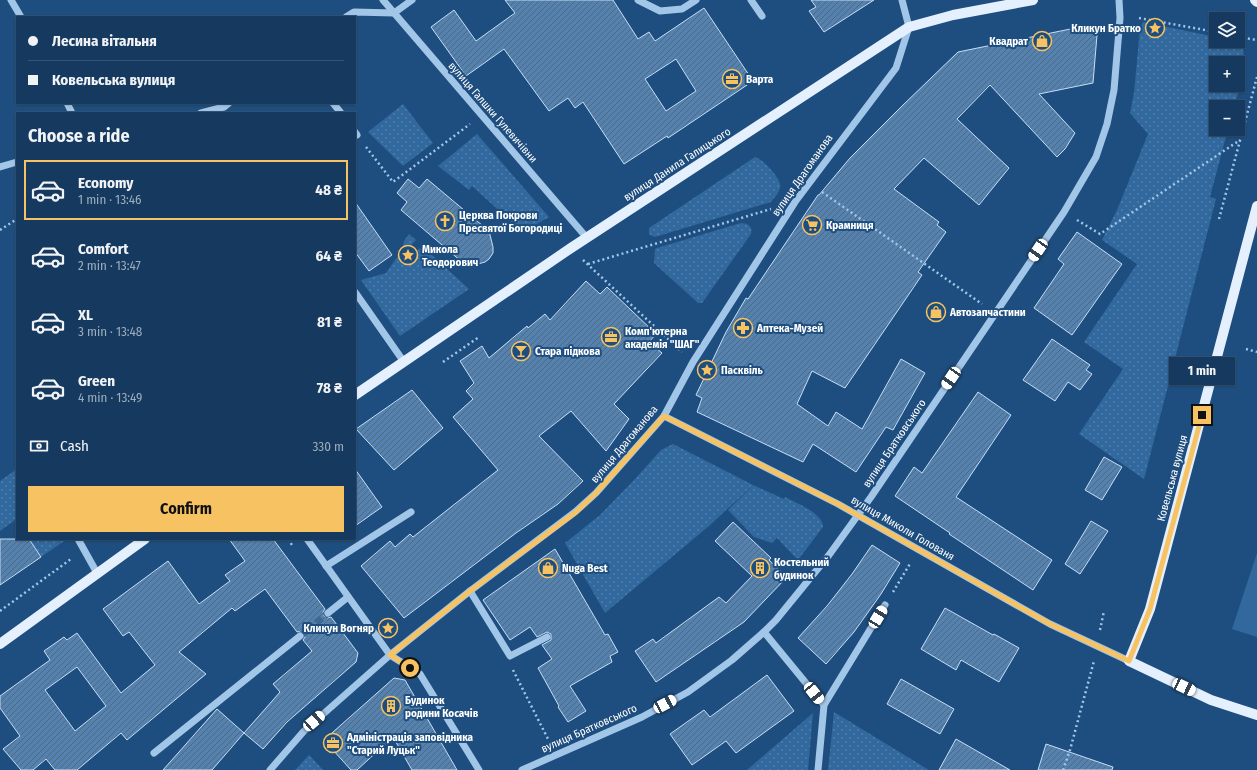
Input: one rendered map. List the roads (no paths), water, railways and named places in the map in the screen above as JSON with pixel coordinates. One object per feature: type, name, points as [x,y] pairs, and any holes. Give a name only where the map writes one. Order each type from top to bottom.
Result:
[{"type":"main road","name":"вулиця Данила Галицького","points":[[356,394],[571,248],[909,27],[953,15],[1033,0]]},
{"type":"main road","name":"Ковельська вулиця","points":[[1129,661],[1150,609],[1257,206]]},
{"type":"main road","points":[[0,644],[144,540]]},
{"type":"main road","points":[[1129,661],[1211,700],[1257,715]]},
{"type":"street","points":[[11,0],[19,16]]},
{"type":"street","name":"вулиця Галшки Гулевичівни","points":[[383,0],[587,238]]},
{"type":"street","points":[[348,16],[354,12],[394,13],[412,0]]},
{"type":"street","points":[[638,0],[660,11],[682,9],[696,0]]},
{"type":"street","points":[[751,0],[762,16]]},
{"type":"street","points":[[902,0],[909,27]]},
{"type":"street","name":"вулиця Братковського","points":[[522,770],[642,717],[688,692],[732,660],[764,632],[776,620],[829,555],[858,515],[1064,212],[1096,157],[1107,124],[1114,90],[1120,18],[1119,0]]},
{"type":"street","name":"вулиця Драгоманова","points":[[270,770],[304,731],[390,655],[470,591],[576,512],[596,493],[664,416],[693,362],[795,202],[896,68],[909,27]]},
{"type":"street","points":[[334,104],[340,112]]},
{"type":"street","points":[[206,112],[227,108]]},
{"type":"street","points":[[0,166],[16,162]]},
{"type":"street","points":[[356,293],[404,362]]},
{"type":"street","name":"вулиця Миколи Голованя","points":[[664,416],[838,504],[1050,624],[1129,661]]},
{"type":"street","points":[[326,566],[411,512]]},
{"type":"street","points":[[79,540],[97,573]]},
{"type":"street","points":[[307,540],[390,655],[420,674],[479,770]]},
{"type":"street","points":[[470,591],[510,656],[547,637]]},
{"type":"street","points":[[328,613],[348,597]]},
{"type":"street","points":[[818,770],[824,705],[885,605]]},
{"type":"street","points":[[764,632],[824,705]]},
{"type":"street","points":[[154,753],[300,636]]},
{"type":"tunnel","points":[[300,636],[328,613]]},
{"type":"place","name":"Кликун Братко","points":[[1155,28]]},
{"type":"place","name":"Квадрат","points":[[1042,41]]},
{"type":"place","name":"Варта","points":[[732,79]]},
{"type":"place","name":"Церква Покрови Пресвятої Богородиці","points":[[445,221]]},
{"type":"place","name":"Крамниця","points":[[812,225]]},
{"type":"place","name":"Микола Теодорович","points":[[408,255]]},
{"type":"place","name":"Автозапчастини","points":[[936,312]]},
{"type":"place","name":"Аптека-Музей","points":[[743,328]]},
{"type":"place","name":"Комп'ютерна академія \"ШАГ\"","points":[[611,337]]},
{"type":"place","name":"Стара підкова","points":[[521,351]]},
{"type":"place","name":"Пасквіль","points":[[707,370]]},
{"type":"place","name":"Nuga Best","points":[[548,568]]},
{"type":"place","name":"Костельний будинок","points":[[760,568]]},
{"type":"place","name":"Кликун Вогняр","points":[[388,628]]},
{"type":"place","name":"Будинок родини Косачів","points":[[391,706]]},
{"type":"place","name":"Адміністрація заповідника \"Старий Луцьк\"","points":[[333,743]]}]
